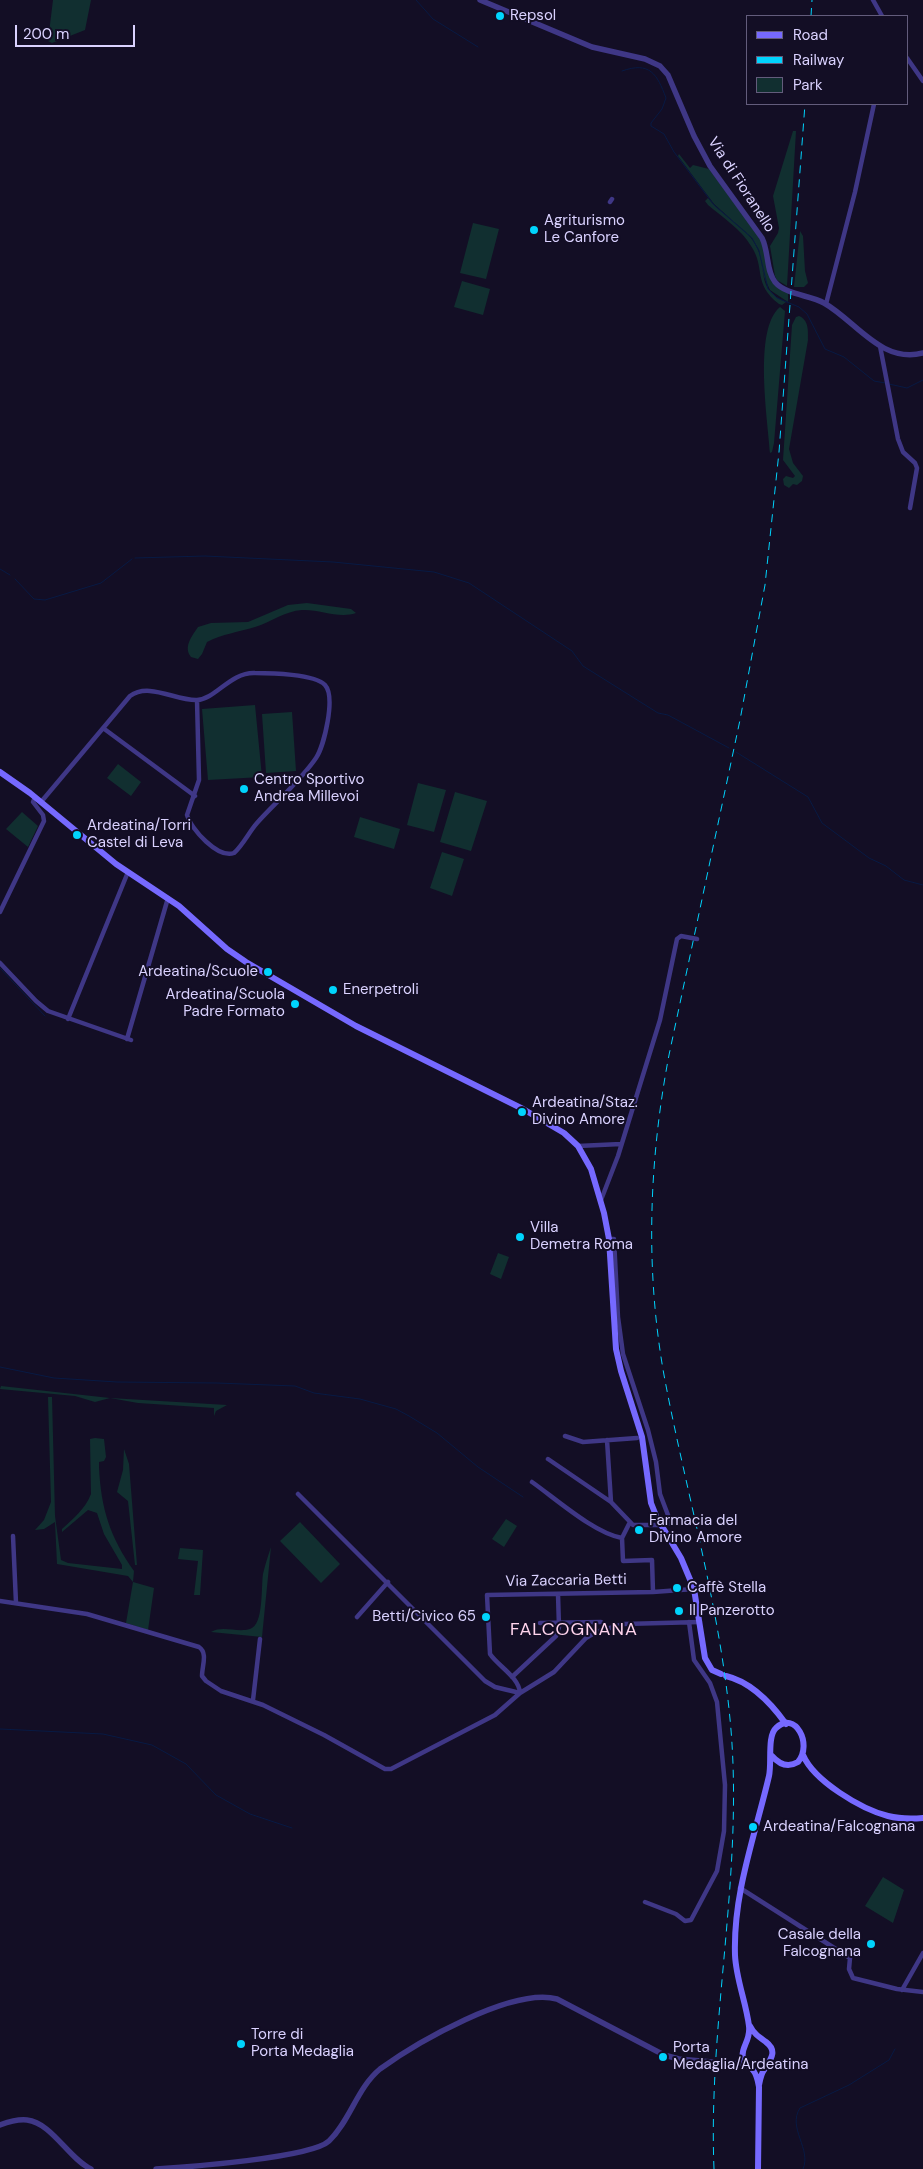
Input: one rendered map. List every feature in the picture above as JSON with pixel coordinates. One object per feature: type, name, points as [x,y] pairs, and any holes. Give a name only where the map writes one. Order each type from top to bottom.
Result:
[{"type":"main road","points":[[0,772],[35,797],[106,856],[168,898],[227,949],[246,962],[356,1026],[523,1109],[564,1134],[578,1146],[588,1163],[601,1200],[609,1239],[613,1324],[618,1361],[642,1437],[651,1503],[694,1589],[705,1658],[712,1670],[750,1686],[765,1699],[786,1724]]},
{"type":"main road","points":[[777,1713],[778,1726]]},
{"type":"main road","points":[[758,2169],[759,2087],[764,2068],[771,2061],[772,2051],[770,2046],[753,2033],[749,2025],[735,1956],[736,1925],[740,1888],[770,1772],[773,1732],[778,1726],[786,1724],[796,1727],[801,1733],[804,1743],[803,1755],[811,1768],[843,1794],[878,1812],[900,1818],[923,1818]]},
{"type":"main road","points":[[796,1763],[803,1755]]},
{"type":"main road","points":[[772,1756],[780,1763],[788,1765],[796,1763],[811,1768]]},
{"type":"main road","points":[[770,1772],[780,1763]]},
{"type":"main road","points":[[749,2025],[748,2043],[742,2056],[745,2064],[752,2068],[764,2068]]},
{"type":"main road","points":[[748,2043],[757,2039],[762,2040]]},
{"type":"main road","points":[[752,2068],[759,2087]]},
{"type":"street","name":"Via di Fioranello","points":[[480,0],[592,47],[645,59],[660,66],[667,73],[706,159],[762,238],[774,281],[784,289],[826,304],[880,346],[900,354],[913,355],[923,352]]},
{"type":"street","points":[[873,0],[881,15]]},
{"type":"street","points":[[908,59],[923,81]]},
{"type":"street","points":[[826,304],[855,192],[874,105]]},
{"type":"street","points":[[880,346],[898,439],[903,452],[915,463],[916,468],[910,508]]},
{"type":"street","points":[[41,802],[130,696],[144,690],[197,700],[236,677],[253,673],[313,679],[326,686],[330,698],[328,717],[316,757],[252,829],[234,854],[228,855],[204,840],[193,828],[187,813],[195,796],[200,766],[197,700]]},
{"type":"street","points":[[104,728],[195,796]]},
{"type":"street","points":[[0,912],[44,821],[42,814],[33,802],[35,797]]},
{"type":"street","points":[[68,1019],[128,872]]},
{"type":"street","points":[[0,963],[42,1007],[68,1019],[129,1039],[168,898]]},
{"type":"street","points":[[601,1200],[621,1144],[660,1020],[677,939],[684,936],[697,939]]},
{"type":"street","points":[[578,1146],[621,1144]]},
{"type":"street","points":[[548,1459],[611,1502],[633,1525],[671,1523],[660,1494],[656,1462],[648,1430],[623,1354],[619,1331],[614,1239],[609,1239]]},
{"type":"street","points":[[565,1436],[580,1442],[638,1438]]},
{"type":"street","points":[[607,1440],[611,1502]]},
{"type":"street","points":[[532,1482],[597,1528],[612,1536],[622,1538]]},
{"type":"street","points":[[298,1494],[485,1681],[499,1688],[520,1693]]},
{"type":"street","points":[[630,1522],[622,1538],[624,1561],[652,1560],[654,1592]]},
{"type":"street","points":[[13,1536],[16,1603]]},
{"type":"street","points":[[357,1617],[388,1582]]},
{"type":"street","name":"Via Zaccaria Betti","points":[[520,1693],[520,1688],[512,1677],[490,1654],[487,1596],[654,1592],[694,1589]]},
{"type":"street","points":[[512,1677],[552,1641],[557,1634],[559,1623],[558,1594]]},
{"type":"street","points":[[0,1601],[87,1614],[199,1647],[204,1652],[202,1676],[221,1691],[253,1700],[324,1735],[385,1769],[391,1769],[495,1715],[520,1693],[554,1672],[570,1658],[586,1638],[604,1628],[624,1624],[700,1622]]},
{"type":"street","points":[[540,1623],[601,1622]]},
{"type":"street","points":[[645,1902],[676,1914],[685,1921],[690,1921],[715,1877],[722,1841],[725,1785],[718,1702],[710,1683],[694,1660],[689,1622]]},
{"type":"street","points":[[253,1700],[260,1639]]},
{"type":"street","points":[[740,1888],[850,1958],[849,1969],[853,1978],[902,1990],[923,1992]]},
{"type":"street","points":[[902,1990],[923,1953]]},
{"type":"street","points":[[156,2169],[296,2153],[320,2147],[328,2142],[339,2129],[371,2078],[380,2069],[473,2015],[507,2003],[543,1997],[557,1999],[664,2055],[679,2059],[745,2064]]},
{"type":"street","points":[[728,2063],[742,2056]]},
{"type":"street","points":[[0,2125],[19,2120],[35,2122],[51,2133],[83,2165],[91,2169]]},
{"type":"green space","points":[[53,0],[91,0],[85,30],[52,43],[48,41]]},
{"type":"green space","points":[[793,131],[796,131],[787,286],[777,280],[775,276],[770,246],[779,228],[773,196]]},
{"type":"green space","points":[[679,154],[690,168],[693,165],[709,169],[759,237],[763,245],[769,275],[788,292],[788,302],[770,290],[764,277],[759,250],[752,238],[714,204],[678,156]]},
{"type":"green space","points":[[708,198],[751,238],[759,253],[766,284],[776,297],[786,302],[782,305],[765,289],[758,261],[747,240],[737,229],[708,205],[705,201]]},
{"type":"green space","points":[[473,223],[499,229],[486,279],[460,273]]},
{"type":"green space","points":[[800,231],[803,236],[805,271],[808,283],[804,287],[794,287]]},
{"type":"green space","points":[[462,281],[490,289],[483,315],[454,307]]},
{"type":"green space","points":[[780,307],[785,311],[774,443],[770,453],[765,398],[764,354],[772,318]]},
{"type":"green space","points":[[799,316],[805,320],[808,340],[789,449],[793,463],[803,476],[802,481],[797,485],[793,484],[789,488],[784,485],[783,479],[786,476],[793,478],[795,476],[783,460],[792,325],[796,317]]},
{"type":"green space","points":[[307,603],[351,609],[356,613],[342,615],[309,610],[296,611],[284,614],[255,627],[213,639],[207,642],[198,659],[191,657],[189,653],[189,642],[198,627],[211,623],[248,622],[288,605]]},
{"type":"green space","points":[[255,705],[262,777],[208,780],[202,709]]},
{"type":"green space","points":[[292,712],[296,771],[266,773],[262,714]]},
{"type":"green space","points":[[118,764],[141,782],[131,796],[107,778]]},
{"type":"green space","points":[[418,783],[446,790],[434,832],[407,825]]},
{"type":"green space","points":[[455,792],[487,801],[471,851],[440,842]]},
{"type":"green space","points":[[22,812],[38,826],[28,847],[6,829]]},
{"type":"green space","points":[[360,817],[400,829],[394,849],[354,837]]},
{"type":"green space","points":[[442,852],[464,859],[452,896],[430,888]]},
{"type":"green space","points":[[498,1253],[509,1257],[501,1279],[490,1274]]},
{"type":"green space","points":[[1,1386],[110,1398],[95,1402],[75,1396],[0,1389]]},
{"type":"green space","points":[[48,1397],[52,1397],[55,1516],[61,1560],[68,1563],[122,1569],[122,1565],[104,1534],[97,1513],[88,1510],[62,1532],[62,1529],[83,1509],[91,1494],[90,1439],[104,1439],[106,1457],[104,1461],[99,1462],[102,1496],[113,1534],[134,1571],[133,1582],[128,1576],[57,1564],[55,1522],[44,1529],[35,1530],[44,1520],[51,1502]]},
{"type":"green space","points":[[110,1398],[227,1405],[216,1411],[214,1416],[214,1408],[138,1403]]},
{"type":"green space","points":[[124,1449],[129,1464],[137,1565],[135,1565],[128,1501],[117,1492],[123,1470]]},
{"type":"green space","points":[[506,1519],[517,1526],[504,1547],[492,1539]]},
{"type":"green space","points":[[300,1522],[340,1564],[321,1583],[280,1541]]},
{"type":"green space","points":[[271,1547],[262,1637],[211,1632],[220,1629],[245,1630],[254,1626],[260,1613],[263,1574]]},
{"type":"green space","points":[[180,1548],[203,1550],[200,1595],[194,1595],[198,1561],[178,1559]]},
{"type":"green space","points":[[133,1582],[154,1588],[148,1630],[126,1623]]},
{"type":"green space","points":[[883,1877],[904,1890],[893,1923],[865,1906]]},
{"type":"waterway","points":[[416,0],[433,19],[478,47]]},
{"type":"waterway","points":[[622,71],[632,68],[646,69],[656,76],[666,98],[662,109],[651,123],[651,126],[664,134],[674,152],[714,205],[752,238],[759,251],[768,289],[777,298],[799,307],[807,314],[825,349],[844,357],[874,381],[885,383]]},
{"type":"waterway","points":[[889,384],[907,388],[923,380]]},
{"type":"waterway","points":[[135,558],[205,556],[333,562],[434,572],[469,583],[572,651],[583,666],[658,713],[668,715],[729,748]]},
{"type":"waterway","points":[[15,579],[34,599],[45,600],[101,583],[132,559]]},
{"type":"waterway","points":[[0,569],[10,575]]},
{"type":"waterway","points":[[736,752],[808,797],[822,823],[869,858],[886,866],[904,880],[923,885]]},
{"type":"waterway","points":[[0,968],[45,1016]]},
{"type":"waterway","points":[[0,1367],[54,1378],[117,1382],[295,1386],[314,1393],[360,1399],[396,1409],[409,1416],[437,1433],[478,1467],[523,1497]]},
{"type":"waterway","points":[[0,1729],[103,1734],[152,1745],[186,1764],[216,1795],[250,1814],[292,1828]]},
{"type":"waterway","points":[[803,2169],[804,2154],[796,2123],[800,2108],[849,2085],[889,2060],[895,2049]]},
{"type":"railway","points":[[811,15],[812,0]]},
{"type":"railway","points":[[714,2169],[716,2059],[733,1840],[731,1730],[726,1685],[711,1596],[664,1375],[654,1295],[652,1215],[657,1134],[669,1055],[740,720],[765,585],[779,452],[805,105]]},
{"type":"place","name":"Repsol","points":[[500,16]]},
{"type":"place","name":"Agriturismo Le Canfore","points":[[534,230]]},
{"type":"place","name":"Centro Sportivo Andrea Millevoi","points":[[244,789]]},
{"type":"place","name":"Ardeatina/Torri Castel di Leva","points":[[77,835]]},
{"type":"place","name":"Ardeatina/Scuole","points":[[268,972]]},
{"type":"place","name":"Enerpetroli","points":[[333,990]]},
{"type":"place","name":"Ardeatina/Scuola Padre Formato","points":[[295,1004]]},
{"type":"place","name":"Ardeatina/Staz. Divino Amore","points":[[522,1112]]},
{"type":"place","name":"Villa Demetra Roma","points":[[520,1237]]},
{"type":"place","name":"Farmacia del Divino Amore","points":[[639,1530]]},
{"type":"place","name":"Caffè Stella","points":[[677,1588]]},
{"type":"place","name":"Il Panzerotto","points":[[679,1611]]},
{"type":"place","name":"Betti/Civico 65","points":[[486,1617]]},
{"type":"place","name":"Ardeatina/Falcognana","points":[[753,1827]]},
{"type":"place","name":"Casale della Falcognana","points":[[871,1944]]},
{"type":"place","name":"Torre di Porta Medaglia","points":[[241,2044]]},
{"type":"place","name":"Porta Medaglia/Ardeatina","points":[[663,2057]]},
{"type":"district","name":"FALCOGNANA","points":[[574,1630]]}]
